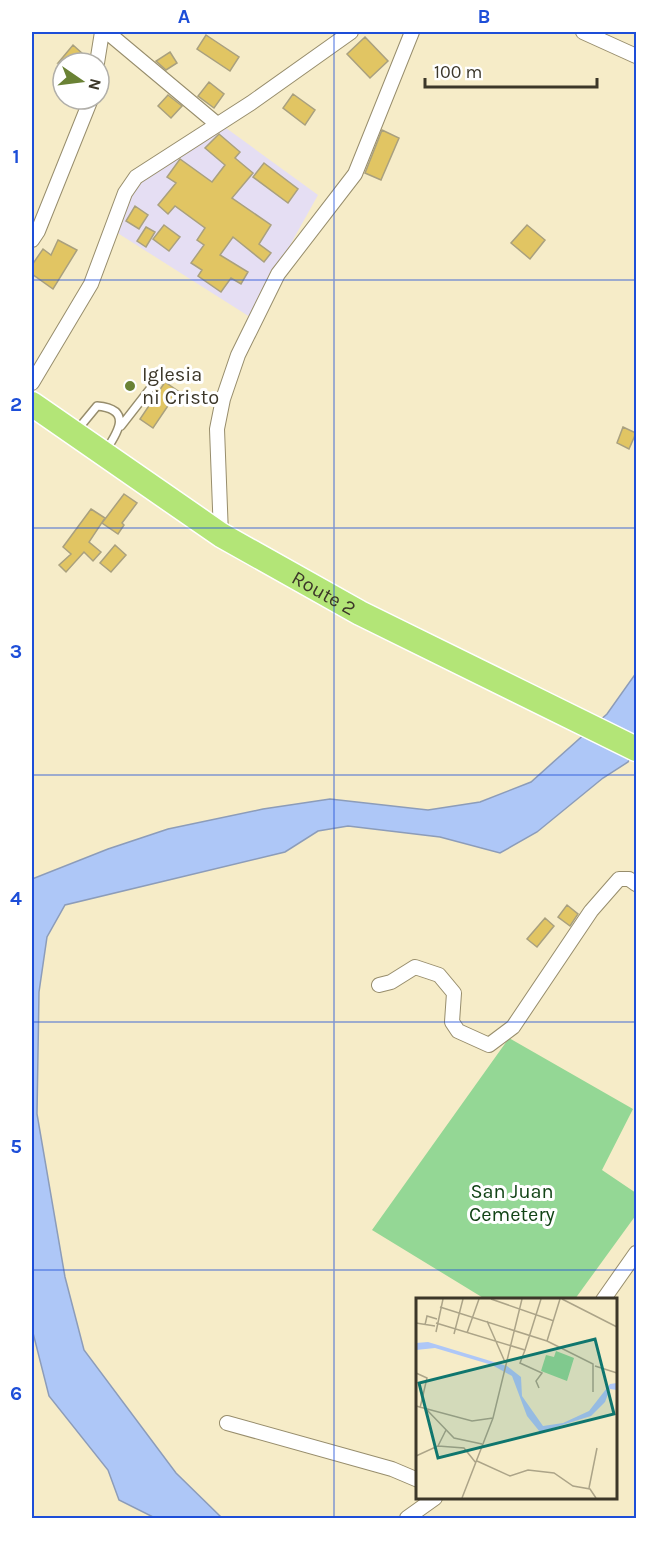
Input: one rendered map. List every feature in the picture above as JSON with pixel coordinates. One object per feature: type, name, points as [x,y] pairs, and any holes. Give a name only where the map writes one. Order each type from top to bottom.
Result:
[{"type":"highway","name":"Route 2","points":[[32,404],[221,535],[360,613],[636,749]]},
{"type":"street","points":[[99,51],[102,32]]},
{"type":"street","points":[[106,32],[216,124]]},
{"type":"street","points":[[32,383],[91,284],[131,183],[148,167],[251,104],[351,32]]},
{"type":"street","points":[[221,535],[217,429],[223,399],[238,355],[278,274],[355,174],[412,32]]},
{"type":"street","points":[[582,32],[636,56]]},
{"type":"street","points":[[32,240],[38,231],[86,111]]},
{"type":"street","points":[[379,985],[415,967],[439,975],[454,993],[452,1022],[458,1031],[489,1046],[513,1027],[598,903],[619,879],[626,878],[636,884]]},
{"type":"street","points":[[604,1298],[636,1253]]},
{"type":"street","points":[[227,1423],[392,1469],[416,1480]]},
{"type":"street","points":[[407,1518],[432,1499]]},
{"type":"street","points":[[427,1518],[432,1499]]},
{"type":"lane","points":[[103,454],[121,426],[153,385]]},
{"type":"lane","points":[[75,434],[97,406],[104,407],[119,416],[121,426]]},
{"type":"shaded area","points":[[226,128],[318,195],[250,317],[116,232],[134,183],[205,136]]},
{"type":"green space","name":"San Juan Cemetery","points":[[509,1038],[633,1109],[602,1170],[636,1193],[636,1215],[576,1298],[483,1298],[372,1230]]},
{"type":"water","points":[[636,673],[636,744],[628,762],[603,778],[537,832],[500,853],[440,837],[348,826],[318,831],[285,852],[65,905],[47,937],[39,992],[37,1114],[65,1277],[84,1350],[176,1473],[222,1518],[155,1518],[119,1500],[108,1470],[49,1396],[32,1329],[32,879],[108,849],[168,829],[263,809],[330,799],[428,810],[480,802],[531,782],[607,714]]},
{"type":"building","points":[[206,35],[239,57],[230,71],[197,49]]},
{"type":"building","points":[[365,37],[388,61],[370,78],[347,54]]},
{"type":"building","points":[[73,45],[80,51],[68,51]]},
{"type":"building","points":[[170,52],[177,63],[166,70],[156,61]]},
{"type":"building","points":[[209,82],[224,94],[214,108],[198,96]]},
{"type":"building","points":[[293,94],[315,110],[305,125],[283,108]]},
{"type":"building","points":[[168,95],[182,106],[171,118],[158,106]]},
{"type":"building","points":[[382,130],[399,138],[381,180],[365,173]]},
{"type":"building","points":[[219,134],[240,152],[235,158],[253,173],[232,198],[271,225],[259,244],[271,253],[264,262],[233,237],[220,255],[248,272],[241,284],[231,278],[221,292],[198,276],[202,270],[191,263],[204,245],[197,240],[205,228],[175,206],[168,214],[158,205],[176,183],[167,177],[180,159],[212,182],[225,165],[205,148]]},
{"type":"building","points":[[264,163],[298,189],[288,203],[253,177]]},
{"type":"building","points":[[135,206],[148,215],[139,229],[126,221]]},
{"type":"building","points":[[164,225],[180,237],[169,251],[153,239]]},
{"type":"building","points":[[527,225],[545,240],[530,259],[511,243]]},
{"type":"building","points":[[146,227],[155,232],[146,247],[137,241]]},
{"type":"building","points":[[58,240],[77,250],[53,289],[32,274],[32,265],[43,249],[51,255]]},
{"type":"building","points":[[165,382],[178,391],[153,428],[140,419]]},
{"type":"building","points":[[623,427],[636,433],[629,449],[617,443]]},
{"type":"building","points":[[124,494],[137,503],[122,523],[124,525],[118,534],[102,523]]},
{"type":"building","points":[[91,509],[105,518],[89,542],[101,552],[93,561],[84,552],[66,572],[59,565],[71,554],[63,547]]},
{"type":"building","points":[[115,545],[126,555],[111,572],[100,563]]},
{"type":"building","points":[[567,905],[578,914],[570,926],[558,917]]},
{"type":"building","points":[[545,918],[554,926],[537,947],[527,939]]},
{"type":"place","name":"Iglesia ni Cristo","points":[[130,386]]}]
